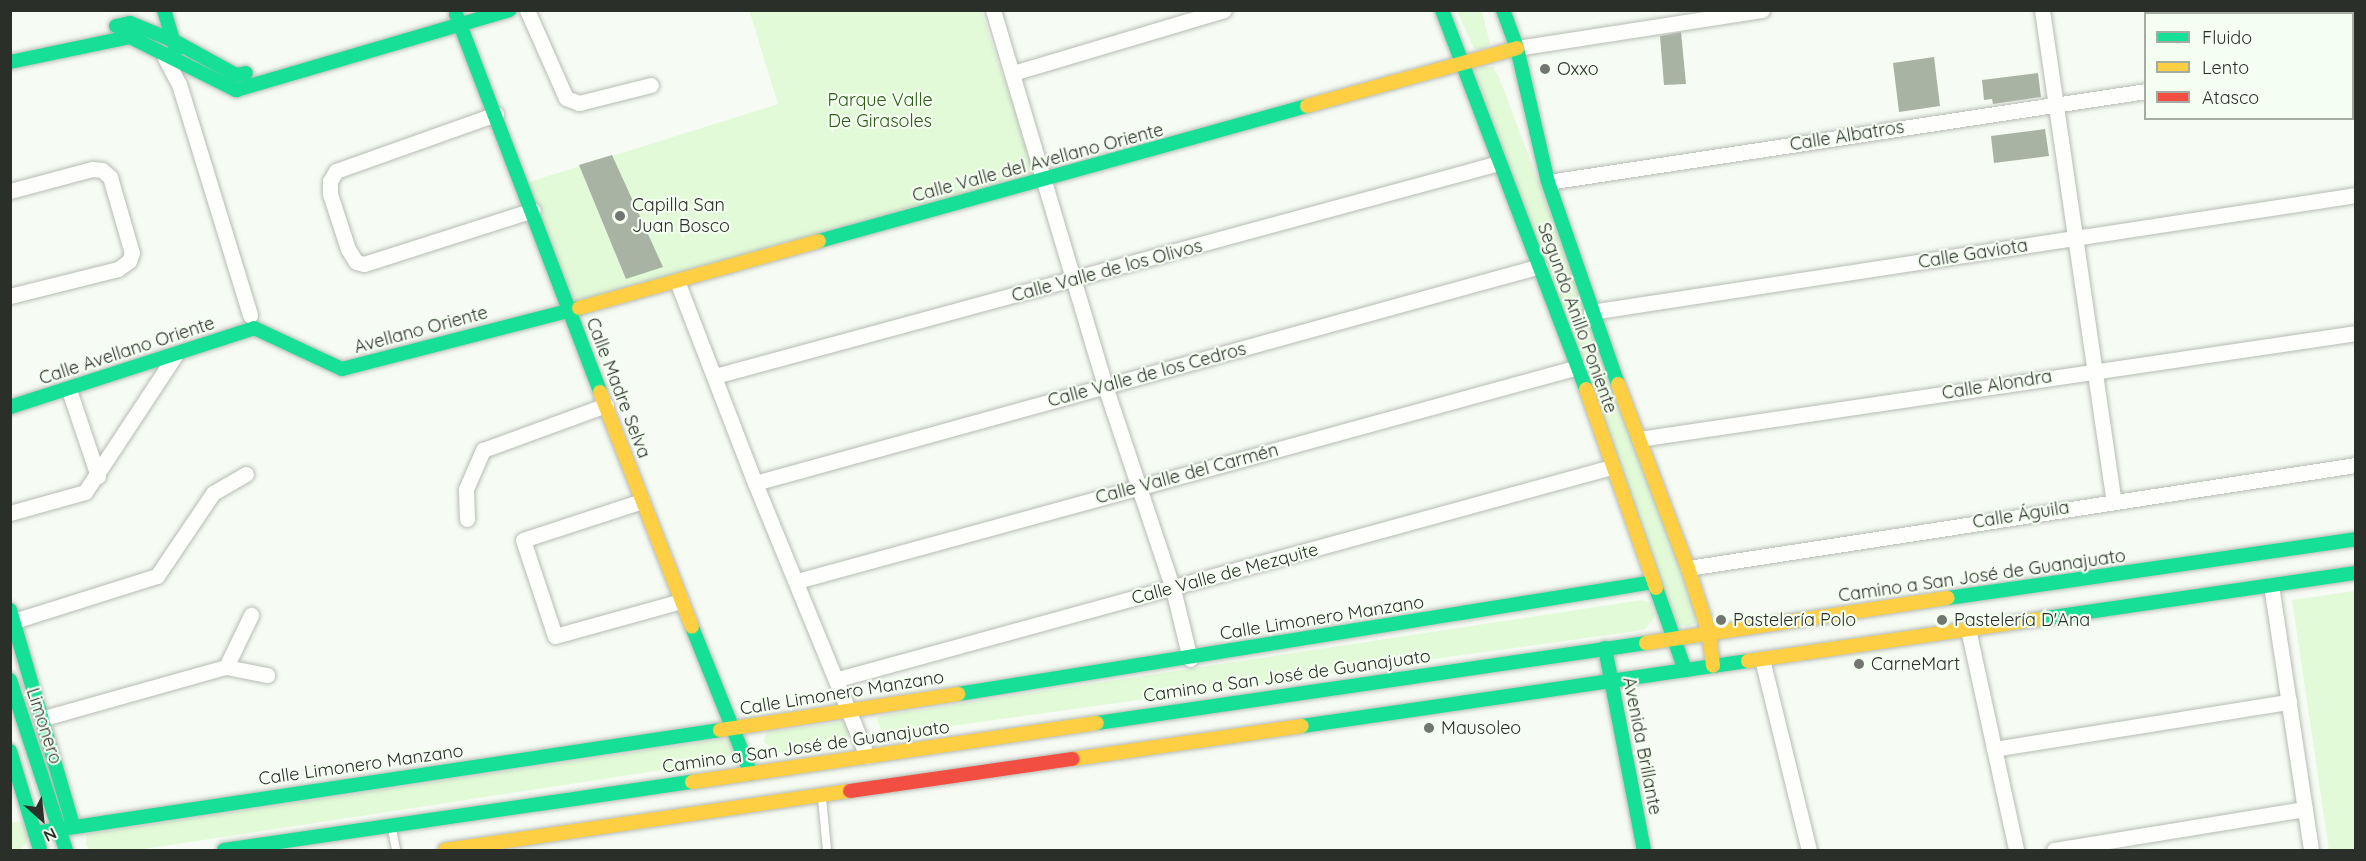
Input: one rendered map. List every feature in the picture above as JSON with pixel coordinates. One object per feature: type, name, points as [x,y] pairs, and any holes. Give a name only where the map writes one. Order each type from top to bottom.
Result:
[{"type":"main road","points":[[147,10],[165,58]]},
{"type":"main road","points":[[164,10],[182,64]]},
{"type":"main road","points":[[10,47],[130,23],[174,41],[236,75],[461,17],[510,10]]},
{"type":"main road","name":"Segundo Anillo Poniente","points":[[1442,10],[1578,368],[1653,582],[1676,638],[1684,670]]},
{"type":"main road","name":"Segundo Anillo Poniente","points":[[1503,10],[1517,48],[1548,182],[1591,312],[1688,568],[1709,633],[1713,666]]},
{"type":"main road","points":[[10,62],[130,37],[165,58],[236,90],[461,17]]},
{"type":"main road","name":"Calle Madre Selva","points":[[461,17],[568,310],[751,774]]},
{"type":"main road","name":"Calle Valle del Avellano Oriente","points":[[568,310],[1517,48]]},
{"type":"main road","name":"Avellano Oriente","points":[[252,321],[342,369],[568,310]]},
{"type":"main road","name":"Calle Avellano Oriente","points":[[10,407],[174,357],[252,321]]},
{"type":"main road","name":"Camino a San José de Guanajuato","points":[[224,850],[2355,539]]},
{"type":"main road","points":[[445,850],[2355,573]]},
{"type":"main road","name":"Calle Limonero Manzano","points":[[35,833],[1190,658],[1653,582]]},
{"type":"main road","points":[[12,615],[44,718],[66,828]]},
{"type":"main road","name":"Avenida Brillante","points":[[1605,648],[1644,850]]},
{"type":"main road","name":"Limonero","points":[[10,681],[66,828],[66,850]]},
{"type":"main road","points":[[10,751],[40,850]]},
{"type":"street","points":[[526,10],[566,98],[579,103],[651,85]]},
{"type":"street","points":[[993,10],[1013,73],[1041,181],[1105,386],[1173,589],[1190,658]]},
{"type":"street","points":[[1013,73],[1224,10]]},
{"type":"street","points":[[1517,48],[1762,10]]},
{"type":"street","points":[[2042,10],[2114,501]]},
{"type":"street","points":[[165,58],[179,84],[252,321]]},
{"type":"street","points":[[179,84],[182,64]]},
{"type":"street","name":"Calle Albatros","points":[[1548,182],[2144,91]]},
{"type":"street","points":[[496,114],[336,171],[330,181],[330,194],[356,262],[364,264],[532,210]]},
{"type":"street","name":"Calle Valle de los Olivos","points":[[716,376],[1073,281],[1499,163]]},
{"type":"street","points":[[10,191],[92,169],[102,170],[110,177],[132,253],[129,261],[118,269],[10,296]]},
{"type":"street","name":"Calle Gaviota","points":[[1591,312],[2355,195]]},
{"type":"street","name":"Calle Valle de los Cedros","points":[[754,483],[1540,266]]},
{"type":"street","points":[[677,280],[716,376],[754,483],[838,679],[867,756]]},
{"type":"street","name":"Calle Alondra","points":[[1639,439],[2355,333]]},
{"type":"street","points":[[10,513],[85,492],[98,476],[174,357]]},
{"type":"street","name":"Calle Valle del Carmén","points":[[797,581],[1578,368]]},
{"type":"street","points":[[69,390],[98,476]]},
{"type":"street","points":[[466,519],[466,489],[483,450],[606,405]]},
{"type":"street","name":"Calle Águila","points":[[1688,568],[2355,465]]},
{"type":"street","name":"Calle Valle de Mezquite","points":[[838,679],[1612,467]]},
{"type":"street","points":[[12,615],[157,576],[213,493],[246,474]]},
{"type":"street","points":[[642,501],[523,540],[555,636],[681,601]]},
{"type":"street","points":[[2271,585],[2311,850]]},
{"type":"street","points":[[226,667],[251,615]]},
{"type":"street","points":[[1968,629],[2016,850]]},
{"type":"street","points":[[1762,659],[1809,850]]},
{"type":"street","points":[[44,718],[226,667],[267,675]]},
{"type":"street","points":[[1994,749],[2289,702]]},
{"type":"street","points":[[10,811],[28,808]]},
{"type":"street","points":[[2054,850],[2305,809]]},
{"type":"lane","points":[[822,796],[827,850]]},
{"type":"lane","points":[[392,824],[396,850]]},
{"type":"green space","name":"Parque Valle De Girasoles","points":[[749,10],[981,11],[1036,173],[572,305],[526,183],[778,104]]},
{"type":"green space","points":[[1457,11],[1482,11],[1490,44],[1483,49],[1474,49]]},
{"type":"green space","points":[[1493,67],[1499,77],[1690,586],[1696,623],[1688,626],[1677,625],[1474,70]]},
{"type":"green space","points":[[2355,591],[2355,850],[2329,850],[2292,600]]},
{"type":"green space","points":[[1642,600],[1651,603],[1655,617],[1645,629],[1629,632],[894,734],[882,730],[877,721],[879,716]]},
{"type":"green space","points":[[844,722],[849,727],[849,734],[842,742],[778,753],[764,742],[766,732]]},
{"type":"green space","points":[[730,738],[736,745],[731,755],[715,762],[137,850],[90,850],[86,844],[87,834]]},
{"type":"green space","points":[[22,821],[29,838],[21,850],[11,850],[11,823]]},
{"type":"building","points":[[1681,32],[1686,84],[1664,85],[1660,36]]},
{"type":"building","points":[[1934,57],[1940,106],[1899,112],[1893,63]]},
{"type":"building","points":[[2038,73],[2041,97],[1993,104],[1992,99],[1984,100],[1982,80]]},
{"type":"building","points":[[2045,129],[2049,156],[1994,163],[1991,136]]},
{"type":"building","name":"Capilla San Juan Bosco","points":[[612,155],[663,267],[626,279],[579,165]]},
{"type":"traffic: fast","points":[[164,10],[176,50]]},
{"type":"traffic: fast","points":[[10,62],[130,37],[236,90],[510,10]]},
{"type":"traffic: fast","points":[[1442,10],[1586,389]]},
{"type":"traffic: fast","points":[[1503,10],[1517,48],[1548,182],[1618,384]]},
{"type":"traffic: fast","points":[[456,14],[600,392]]},
{"type":"traffic: fast","points":[[116,26],[130,23],[174,41],[236,75],[246,73]]},
{"type":"traffic: fast","points":[[819,241],[1307,106]]},
{"type":"traffic: fast","points":[[10,407],[254,328],[342,369],[579,308]]},
{"type":"traffic: fast","points":[[1948,598],[2356,539]]},
{"type":"traffic: fast","points":[[2039,619],[2356,573]]},
{"type":"traffic: fast","points":[[958,694],[1653,582]]},
{"type":"traffic: fast","points":[[1656,588],[1685,670]]},
{"type":"traffic: fast","points":[[10,610],[73,826]]},
{"type":"traffic: fast","points":[[692,627],[751,774]]},
{"type":"traffic: fast","points":[[1097,723],[1646,643]]},
{"type":"traffic: fast","points":[[1605,648],[1644,850]]},
{"type":"traffic: fast","points":[[1302,726],[1748,661]]},
{"type":"traffic: fast","points":[[10,680],[66,850]]},
{"type":"traffic: fast","points":[[35,833],[720,730]]},
{"type":"traffic: fast","points":[[10,751],[40,850]]},
{"type":"traffic: fast","points":[[224,850],[692,782]]},
{"type":"traffic: slow","points":[[1307,106],[1517,48]]},
{"type":"traffic: slow","points":[[579,308],[819,241]]},
{"type":"traffic: slow","points":[[1618,384],[1688,568],[1709,633],[1713,666]]},
{"type":"traffic: slow","points":[[1586,389],[1656,588]]},
{"type":"traffic: slow","points":[[600,392],[692,627]]},
{"type":"traffic: slow","points":[[1646,643],[1948,598]]},
{"type":"traffic: slow","points":[[1748,661],[2039,619]]},
{"type":"traffic: slow","points":[[720,730],[958,694]]},
{"type":"traffic: slow","points":[[692,782],[1097,723]]},
{"type":"traffic: slow","points":[[1073,759],[1302,726]]},
{"type":"traffic: slow","points":[[445,850],[850,791]]},
{"type":"traffic: jam","points":[[850,791],[1073,759]]},
{"type":"place","name":"Oxxo","points":[[1545,69]]},
{"type":"place","name":"Capilla San Juan Bosco","points":[[620,216]]},
{"type":"place","name":"Pastelería Polo","points":[[1721,620]]},
{"type":"place","name":"Pastelería D'Ana","points":[[1942,620]]},
{"type":"place","name":"CarneMart","points":[[1859,664]]},
{"type":"place","name":"Mausoleo","points":[[1429,728]]}]
